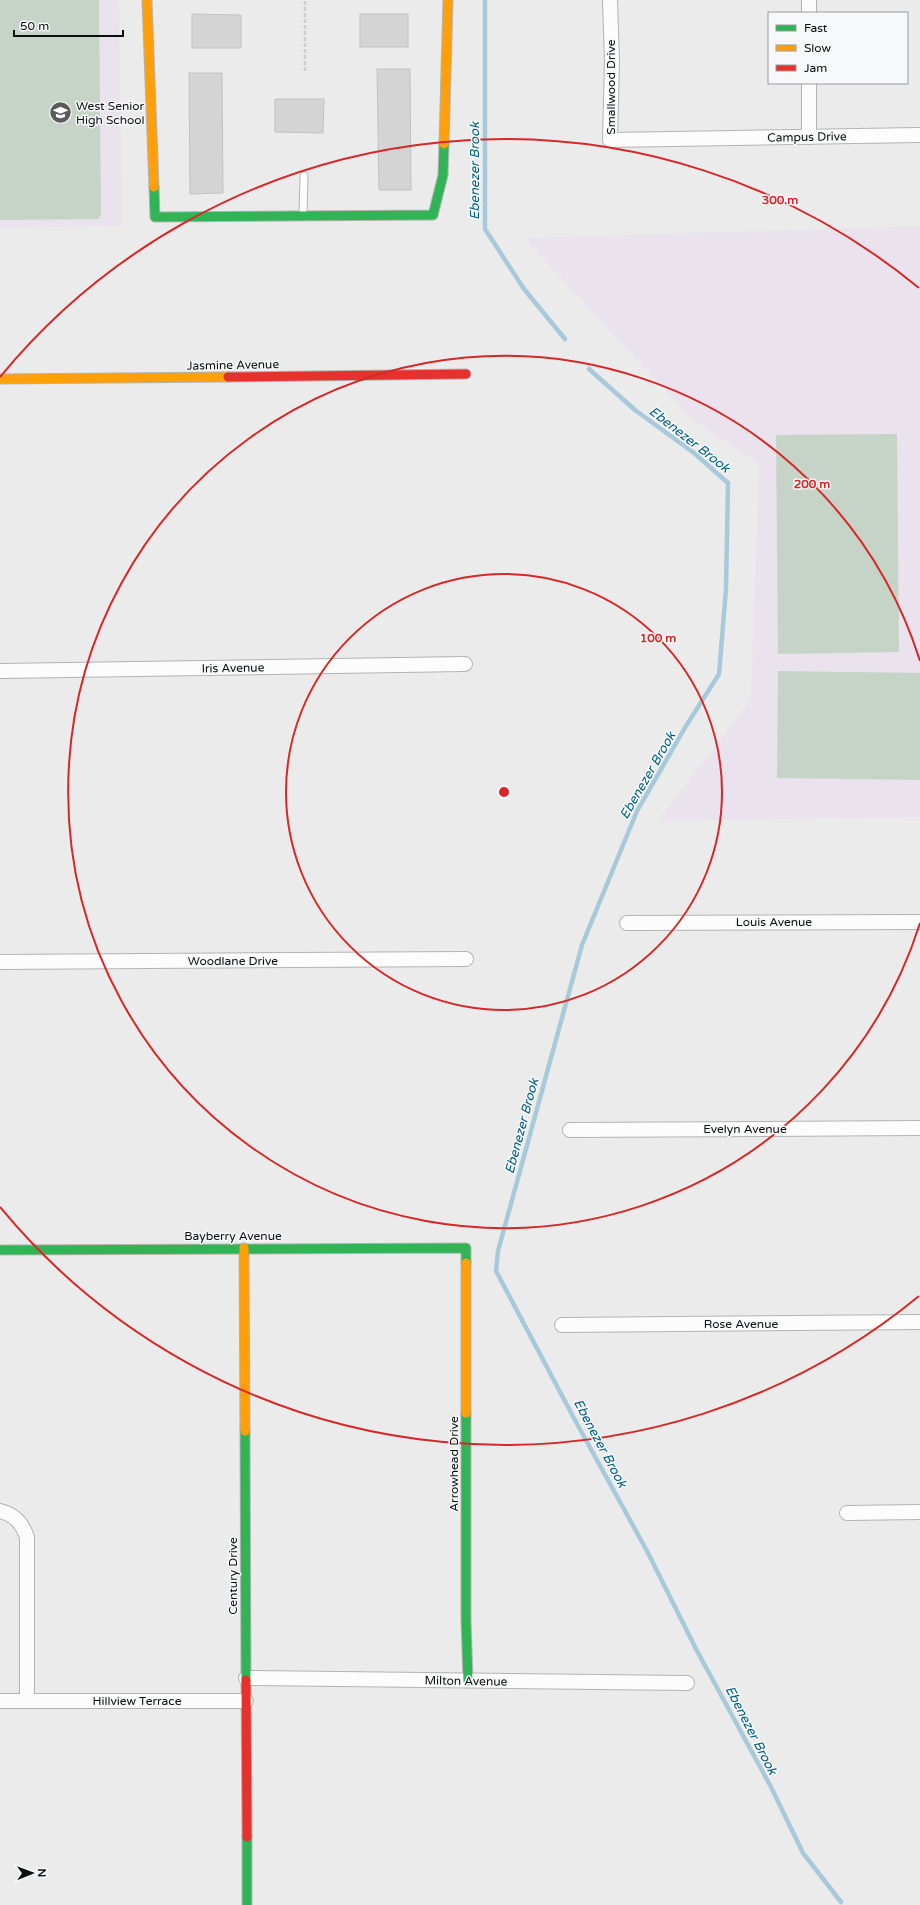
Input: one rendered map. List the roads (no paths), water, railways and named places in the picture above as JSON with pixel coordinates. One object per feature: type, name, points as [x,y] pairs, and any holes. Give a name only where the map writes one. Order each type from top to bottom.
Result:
[{"type":"street","points":[[147,0],[155,217],[432,215],[443,175],[448,0]]},
{"type":"street","name":"Smallwood Drive","points":[[610,0],[612,61],[610,140],[693,139]]},
{"type":"street","points":[[809,0],[809,12]]},
{"type":"street","points":[[809,84],[809,136]]},
{"type":"street","name":"Campus Drive","points":[[693,139],[920,135]]},
{"type":"street","name":"Jasmine Avenue","points":[[0,379],[466,374]]},
{"type":"street","name":"Iris Avenue","points":[[0,671],[465,664]]},
{"type":"street","name":"Louis Avenue","points":[[627,923],[920,922]]},
{"type":"street","name":"Woodlane Drive","points":[[0,962],[466,960]]},
{"type":"street","name":"Evelyn Avenue","points":[[570,1130],[920,1128]]},
{"type":"street","name":"Century Drive","points":[[244,1248],[247,1905]]},
{"type":"street","name":"Bayberry Avenue","points":[[0,1250],[466,1248]]},
{"type":"street","name":"Arrowhead Drive","points":[[466,1248],[466,1620],[468,1680]]},
{"type":"street","name":"Rose Avenue","points":[[562,1325],[920,1322]]},
{"type":"street","points":[[0,1511],[8,1513],[17,1519],[23,1527],[26,1537],[28,1701]]},
{"type":"street","points":[[847,1513],[920,1512]]},
{"type":"street","name":"Milton Avenue","points":[[246,1678],[687,1683]]},
{"type":"street","name":"Hillview Terrace","points":[[0,1701],[246,1701]]},
{"type":"lane","points":[[303,216],[304,176]]},
{"type":"waterway","name":"Ebenezer Brook","points":[[485,0],[485,229],[524,289],[565,339]]},
{"type":"waterway","name":"Ebenezer Brook","points":[[589,369],[635,410],[694,453],[728,483],[726,589],[719,674],[686,726],[637,811],[582,945],[498,1251],[496,1271],[576,1422],[647,1551],[696,1649],[771,1787],[803,1853],[841,1902]]},
{"type":"place","name":"West Senior High School","points":[[60,113]]}]
